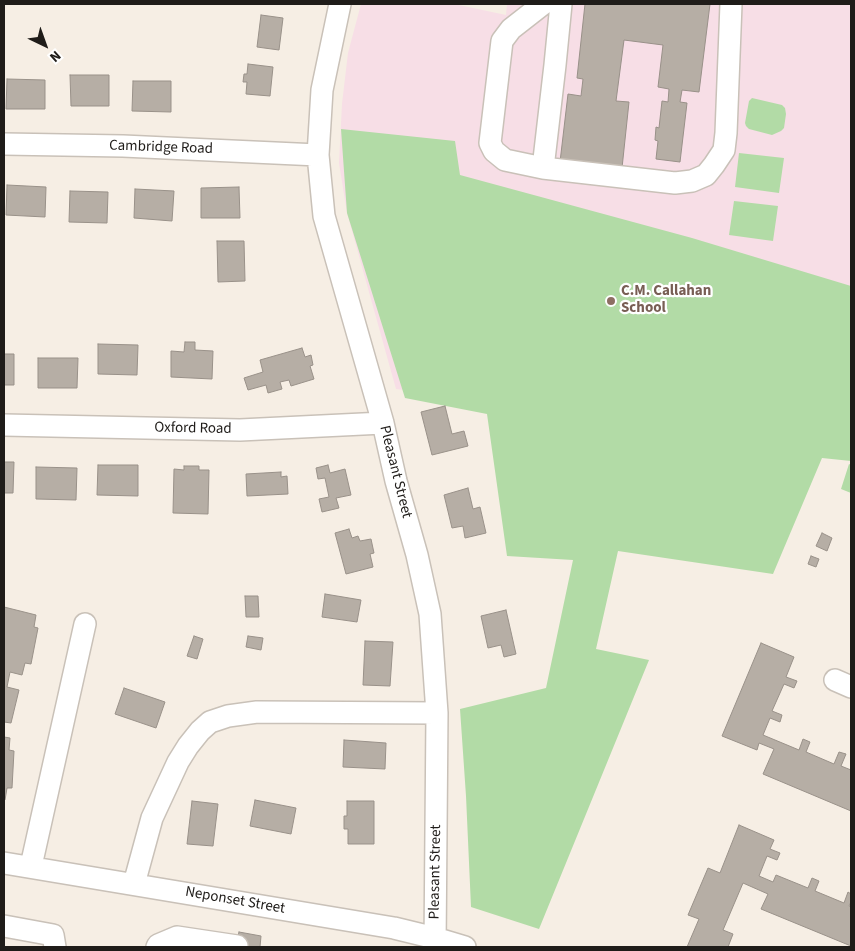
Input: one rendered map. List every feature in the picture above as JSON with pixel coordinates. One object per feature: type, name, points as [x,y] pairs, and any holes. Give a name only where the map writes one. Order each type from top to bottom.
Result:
[{"type":"street","name":"Pleasant Street","points":[[340,4],[322,90],[318,155],[324,216],[383,423],[430,614],[437,713],[435,943]]},
{"type":"street","points":[[543,4],[511,29],[502,41],[490,143],[494,151],[505,160],[543,168],[675,183],[692,181],[706,175],[724,150],[731,4]]},
{"type":"street","points":[[543,168],[560,4]]},
{"type":"street","name":"Cambridge Road","points":[[4,144],[123,146],[318,155]]},
{"type":"street","name":"Oxford Road","points":[[4,425],[240,430],[383,423]]},
{"type":"street","points":[[32,866],[85,624]]},
{"type":"street","points":[[134,884],[152,818],[178,762],[200,731],[210,722],[228,716],[257,712],[437,713]]},
{"type":"street","name":"Neponset Street","points":[[4,862],[394,928],[435,943],[465,947]]},
{"type":"street","points":[[4,926],[53,935],[55,947]]},
{"type":"street","points":[[157,947],[176,937],[237,946]]},
{"type":"shaded area","name":"C.M. Callahan School","points":[[361,4],[454,4],[506,15],[507,4],[851,4],[851,447],[396,389],[347,213],[339,163],[342,104],[348,53]]},
{"type":"green space","points":[[752,98],[782,105],[785,108],[784,128],[781,131],[772,135],[749,129],[746,126],[749,101]]},
{"type":"green space","points":[[341,129],[455,141],[460,175],[692,238],[851,286],[851,461],[822,458],[773,574],[618,551],[596,649],[649,660],[539,929],[471,907],[460,709],[546,688],[573,560],[507,556],[487,414],[405,398],[347,213]]},
{"type":"green space","points":[[739,153],[784,158],[779,193],[735,187]]},
{"type":"green space","points":[[734,201],[778,206],[773,241],[729,235]]},
{"type":"green space","points":[[849,464],[851,465],[851,493],[841,489]]},
{"type":"building","points":[[585,4],[710,4],[699,92],[682,90],[680,102],[687,103],[680,162],[656,159],[658,141],[655,140],[656,127],[659,128],[662,101],[668,102],[669,89],[658,87],[663,45],[624,40],[616,101],[629,102],[622,168],[560,162],[568,94],[581,96],[583,79],[577,78]]},
{"type":"building","points":[[261,15],[283,18],[279,50],[257,47]]},
{"type":"building","points":[[248,64],[273,67],[270,96],[246,94],[247,82],[243,82],[244,74],[247,74]]},
{"type":"building","points":[[70,75],[109,75],[109,106],[71,106]]},
{"type":"building","points":[[7,79],[45,80],[45,109],[6,109]]},
{"type":"building","points":[[133,81],[171,81],[171,112],[132,111]]},
{"type":"building","points":[[7,185],[46,187],[45,217],[6,215]]},
{"type":"building","points":[[239,187],[240,218],[201,218],[201,188]]},
{"type":"building","points":[[135,189],[174,191],[172,221],[134,218]]},
{"type":"building","points":[[70,191],[108,192],[107,223],[69,222]]},
{"type":"building","points":[[217,241],[244,241],[245,281],[218,282]]},
{"type":"building","points":[[185,342],[195,342],[195,350],[213,351],[212,379],[171,377],[171,351],[184,352]]},
{"type":"building","points":[[98,344],[138,345],[137,375],[98,374]]},
{"type":"building","points":[[302,348],[305,357],[311,355],[313,365],[310,366],[314,379],[291,386],[289,380],[280,382],[282,389],[268,393],[266,385],[248,390],[244,378],[263,372],[260,360]]},
{"type":"building","points":[[4,354],[14,354],[14,385],[4,385]]},
{"type":"building","points":[[38,358],[78,358],[77,388],[38,388]]},
{"type":"building","points":[[445,406],[452,434],[464,431],[468,446],[432,455],[421,412]]},
{"type":"building","points":[[4,462],[14,462],[13,493],[4,493]]},
{"type":"building","points":[[98,465],[138,465],[138,496],[97,495]]},
{"type":"building","points":[[328,465],[330,473],[345,469],[351,495],[336,498],[339,508],[322,512],[319,499],[329,497],[325,478],[318,479],[316,468]]},
{"type":"building","points":[[184,466],[199,466],[199,470],[209,470],[208,514],[173,513],[174,469],[184,470]]},
{"type":"building","points":[[36,467],[77,468],[76,500],[36,499]]},
{"type":"building","points":[[281,472],[281,477],[287,476],[288,494],[247,496],[246,474]]},
{"type":"building","points":[[468,488],[473,509],[480,507],[486,533],[465,538],[463,526],[452,528],[444,495]]},
{"type":"building","points":[[349,529],[352,538],[358,536],[360,541],[371,539],[374,553],[370,554],[373,567],[346,574],[335,533]]},
{"type":"building","points":[[822,533],[832,538],[827,551],[816,546]]},
{"type":"building","points":[[811,556],[819,559],[816,567],[808,564]]},
{"type":"building","points":[[325,594],[361,600],[357,622],[322,617]]},
{"type":"building","points":[[245,596],[258,596],[259,617],[246,617]]},
{"type":"building","points":[[4,607],[36,615],[34,627],[38,628],[31,664],[25,663],[22,675],[10,672],[7,687],[19,690],[11,723],[4,722]]},
{"type":"building","points":[[506,610],[516,654],[504,657],[501,645],[488,648],[481,616]]},
{"type":"building","points":[[194,636],[203,639],[197,659],[187,656]]},
{"type":"building","points":[[248,636],[263,638],[261,650],[246,647]]},
{"type":"building","points":[[365,641],[393,642],[390,686],[363,685]]},
{"type":"building","points":[[761,643],[794,657],[786,677],[797,681],[794,688],[784,684],[772,711],[782,715],[780,722],[770,718],[763,735],[799,750],[803,739],[810,742],[806,752],[834,764],[839,752],[846,754],[841,766],[851,770],[851,811],[763,774],[774,749],[759,743],[757,750],[722,736]]},
{"type":"building","points":[[124,688],[165,702],[156,728],[115,714]]},
{"type":"building","points":[[4,737],[10,738],[9,750],[14,751],[12,788],[7,788],[5,800],[4,800]]},
{"type":"building","points":[[344,740],[386,743],[385,769],[343,767]]},
{"type":"building","points":[[255,800],[296,808],[291,834],[250,826]]},
{"type":"building","points":[[192,801],[218,804],[213,846],[187,844]]},
{"type":"building","points":[[347,801],[374,801],[374,844],[348,844],[348,829],[344,829],[344,816],[347,816]]},
{"type":"building","points":[[739,825],[774,840],[770,849],[780,853],[777,860],[767,856],[759,876],[773,882],[776,875],[808,888],[812,878],[819,881],[815,891],[844,903],[848,892],[851,894],[849,906],[851,907],[851,946],[761,909],[768,894],[743,883],[723,930],[733,934],[728,947],[687,947],[699,919],[688,915],[708,868],[720,873]]},
{"type":"building","points":[[239,932],[261,936],[260,947],[236,947]]},
{"type":"place","name":"C.M. Callahan School","points":[[611,301]]}]
